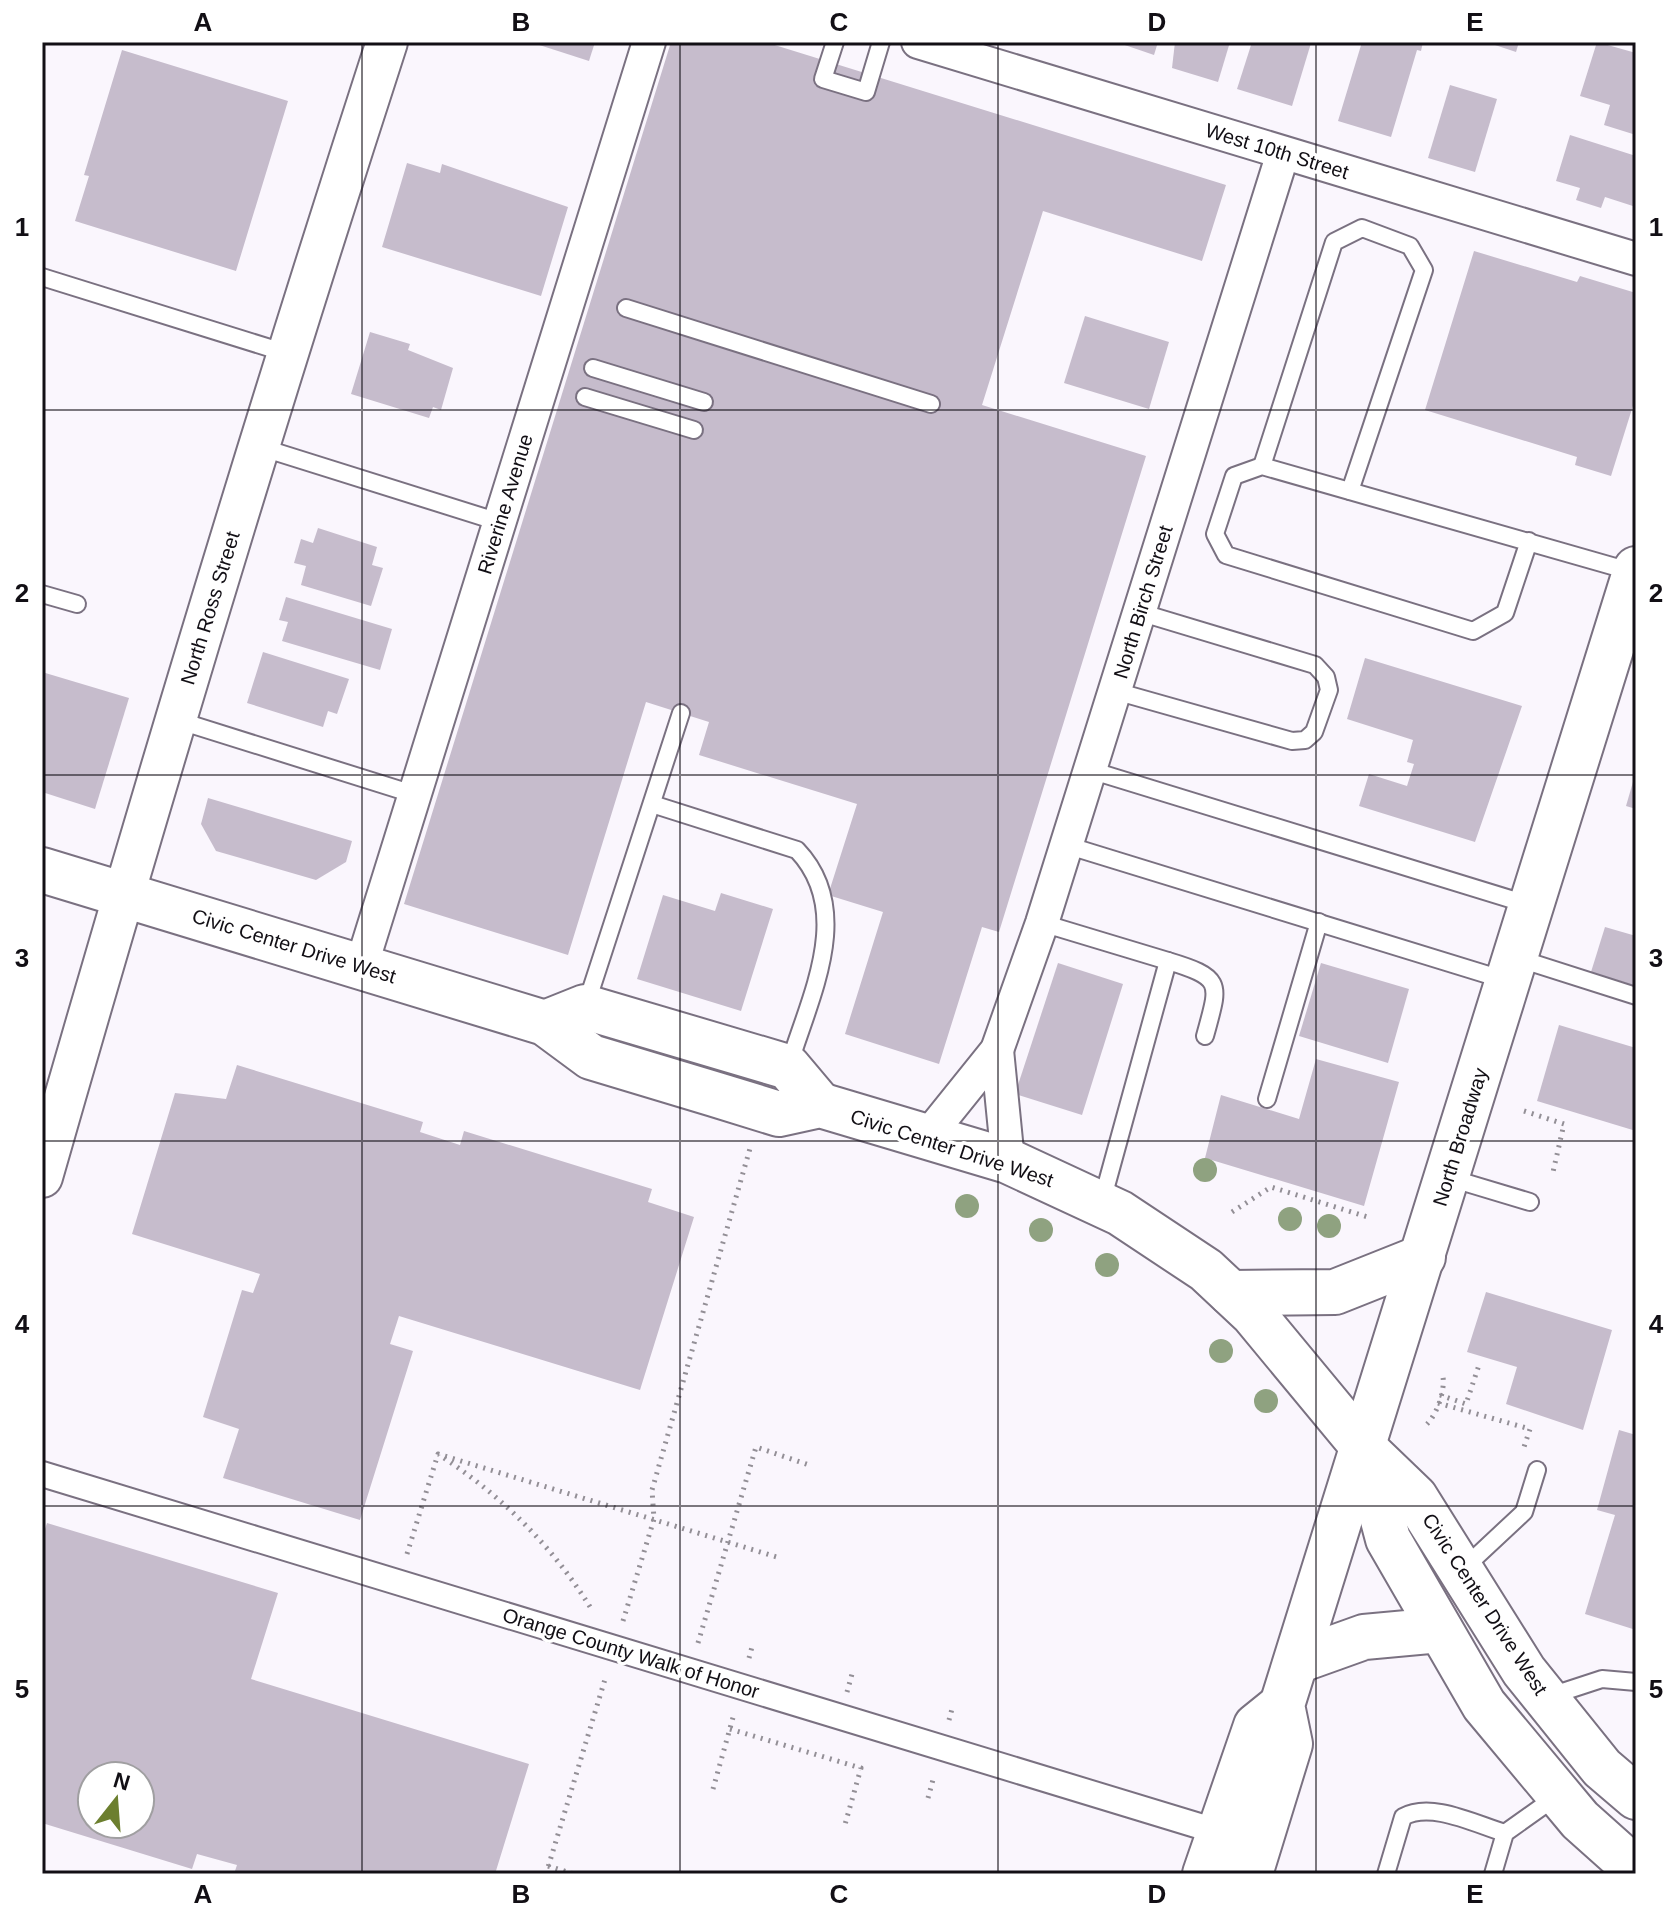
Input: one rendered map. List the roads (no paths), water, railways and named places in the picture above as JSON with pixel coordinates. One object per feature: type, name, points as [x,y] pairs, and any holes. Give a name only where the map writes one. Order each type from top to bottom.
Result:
[{"type":"main road","name":"North Broadway","points":[[1205,1874],[1256,1726],[1282,1705],[1297,1661],[1531,905],[1633,588]]},
{"type":"main road","name":"Civic Center Drive West","points":[[42,870],[545,1023],[591,1057],[779,1114],[820,1105],[1008,1161],[1102,1203],[1206,1270],[1313,1383],[1364,1448],[1415,1497],[1463,1569],[1524,1671],[1545,1698],[1602,1768],[1636,1797]]},
{"type":"main road","points":[[545,1023],[585,1007],[788,1067],[820,1105]]},
{"type":"main road","points":[[1231,1293],[1335,1292],[1423,1257]]},
{"type":"main road","name":"Civic Center Drive West","points":[[1364,1448],[1388,1539],[1484,1705],[1580,1820],[1636,1870]]},
{"type":"main road","points":[[1297,1661],[1364,1637],[1440,1630]]},
{"type":"main road","points":[[1250,1874],[1290,1744],[1282,1705]]},
{"type":"street","name":"North Ross Street","points":[[42,1177],[122,895],[286,353],[387,42]]},
{"type":"street","name":"Riverine Avenue","points":[[361,967],[649,42]]},
{"type":"street","name":"West 10th Street","points":[[918,42],[1636,259]]},
{"type":"street","name":"North Birch Street","points":[[927,1137],[997,1050],[1042,923],[1283,153]]},
{"type":"street","name":"North Birch Street","points":[[997,1050],[1008,1161]]},
{"type":"street","name":"Orange County Walk of Honor","points":[[42,1474],[1219,1832]]},
{"type":"lane","points":[[835,42],[823,79],[866,92],[881,42]]},
{"type":"lane","points":[[1262,466],[1334,242],[1362,228],[1410,246],[1424,270],[1350,491]]},
{"type":"lane","points":[[42,277],[286,353]]},
{"type":"lane","points":[[626,308],[931,404]]},
{"type":"lane","points":[[593,368],[704,402]]},
{"type":"lane","points":[[585,397],[694,430]]},
{"type":"lane","points":[[259,447],[499,522]]},
{"type":"lane","points":[[1529,541],[1505,613],[1473,631],[1226,555],[1215,534],[1234,476],[1262,466],[1529,541],[1633,588]]},
{"type":"lane","points":[[42,594],[77,604]]},
{"type":"lane","points":[[1115,691],[1292,741],[1305,740],[1314,732],[1329,690],[1326,677],[1315,665],[1139,612]]},
{"type":"lane","points":[[585,1007],[681,713]]},
{"type":"lane","points":[[176,720],[413,794]]},
{"type":"lane","points":[[1090,770],[1531,905]]},
{"type":"lane","points":[[652,804],[797,850],[811,865],[827,917],[827,943],[788,1067]]},
{"type":"lane","points":[[1066,845],[1319,922],[1636,996]]},
{"type":"lane","points":[[1267,1099],[1319,922]]},
{"type":"lane","points":[[1042,923],[1202,971],[1213,979],[1217,990],[1205,1036]]},
{"type":"lane","points":[[1102,1203],[1168,961]]},
{"type":"lane","points":[[1448,1178],[1530,1202]]},
{"type":"lane","points":[[1463,1569],[1524,1512],[1537,1470]]},
{"type":"lane","points":[[1545,1698],[1602,1679],[1636,1682]]},
{"type":"lane","points":[[1493,1874],[1505,1833],[1559,1795]]},
{"type":"lane","points":[[1386,1874],[1403,1817],[1415,1810],[1431,1811],[1505,1833]]}]
